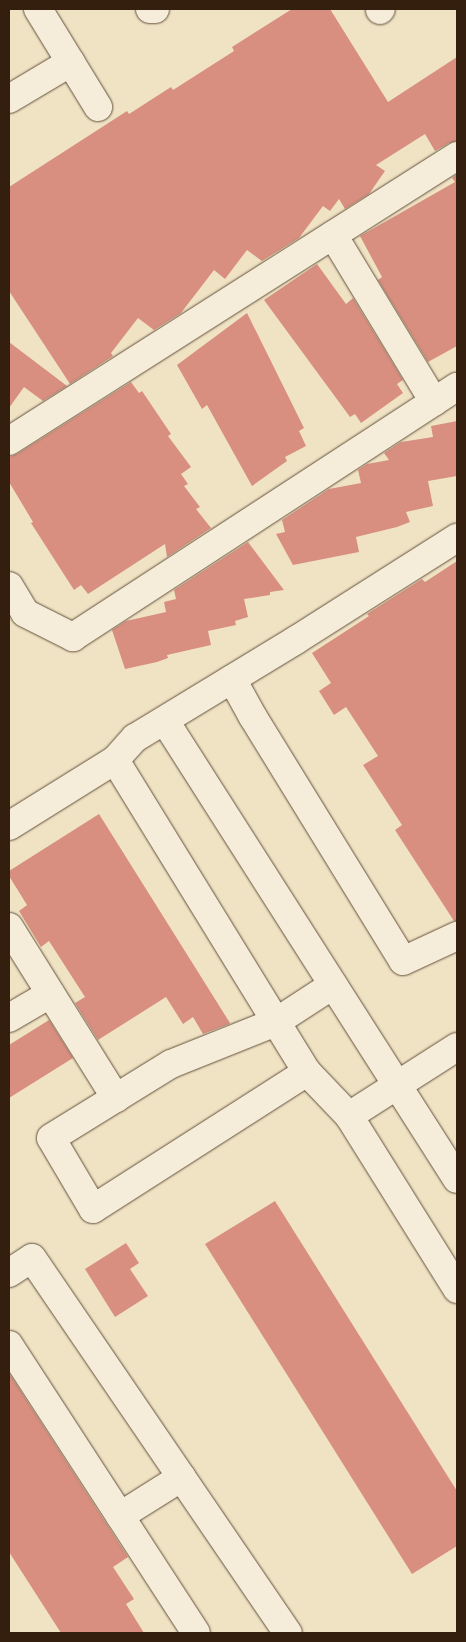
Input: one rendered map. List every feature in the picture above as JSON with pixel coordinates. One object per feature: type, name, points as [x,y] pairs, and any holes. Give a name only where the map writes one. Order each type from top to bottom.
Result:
[{"type":"lane","points":[[38,9],[98,108]]},
{"type":"lane","points":[[150,9],[155,9]]},
{"type":"lane","points":[[9,99],[71,62]]},
{"type":"lane","points":[[9,441],[457,156]]},
{"type":"lane","points":[[333,235],[434,402]]},
{"type":"lane","points":[[9,586],[25,613],[73,637],[457,387]]},
{"type":"lane","points":[[9,826],[115,760],[135,738],[457,538]]},
{"type":"lane","points":[[232,679],[253,718],[403,961],[457,936]]},
{"type":"lane","points":[[164,720],[457,1179]]},
{"type":"lane","points":[[115,760],[307,1072],[349,1116],[457,1289]]},
{"type":"lane","points":[[9,927],[116,1098]]},
{"type":"lane","points":[[307,1072],[93,1209],[51,1138],[171,1064],[276,1022],[333,985]]},
{"type":"lane","points":[[9,1018],[50,994]]},
{"type":"lane","points":[[349,1116],[457,1047]]},
{"type":"lane","points":[[9,1272],[32,1258],[288,1633]]},
{"type":"lane","points":[[9,1345],[196,1633]]},
{"type":"lane","points":[[120,1516],[182,1477]]},
{"type":"building","points":[[292,9],[330,9],[388,102],[457,57],[457,141],[435,151],[425,134],[376,165],[385,171],[369,194],[345,209],[339,199],[330,211],[323,206],[299,238],[262,261],[247,250],[225,279],[214,270],[181,313],[154,330],[138,318],[111,353],[113,356],[70,384],[9,291],[9,187],[127,111],[129,114],[171,87],[173,90],[234,51],[232,47]]},
{"type":"building","points":[[457,174],[457,346],[428,362],[378,280],[382,277],[360,236],[455,182],[452,178]]},
{"type":"building","points":[[317,264],[346,304],[353,298],[403,380],[397,384],[403,393],[361,423],[355,414],[350,417],[264,300]]},
{"type":"building","points":[[247,313],[304,428],[299,431],[306,446],[285,457],[287,461],[252,486],[207,405],[202,409],[177,365]]},
{"type":"building","points":[[9,342],[67,386],[43,401],[24,387],[9,408]]},
{"type":"building","points":[[131,382],[139,393],[142,391],[171,434],[168,436],[191,467],[181,474],[188,484],[184,486],[200,507],[196,509],[211,528],[167,557],[165,544],[88,594],[81,585],[74,590],[31,523],[33,522],[9,482],[9,457],[17,454]]},
{"type":"building","points":[[457,421],[457,476],[428,481],[433,506],[406,512],[410,522],[356,537],[359,552],[293,565],[276,534],[285,532],[282,520],[329,489],[361,483],[358,470],[367,464],[389,460],[384,453],[401,442],[433,437],[431,426]]},
{"type":"building","points":[[248,542],[284,590],[270,592],[270,595],[244,599],[248,617],[235,621],[236,625],[208,631],[211,645],[167,655],[168,658],[157,662],[125,669],[112,630],[126,621],[166,612],[164,602],[176,599],[174,590]]},
{"type":"building","points":[[457,561],[457,921],[454,921],[395,830],[402,825],[363,765],[378,756],[346,707],[334,715],[319,691],[331,683],[312,653],[369,616],[367,614],[422,579],[425,582]]},
{"type":"building","points":[[99,814],[229,1024],[203,1034],[193,1017],[183,1024],[166,997],[98,1040],[75,1003],[85,997],[49,941],[41,947],[19,911],[27,905],[9,876],[9,871]]},
{"type":"building","points":[[49,1020],[73,1058],[9,1098],[9,1045]]},
{"type":"building","points":[[275,1201],[457,1491],[457,1546],[412,1574],[205,1244]]},
{"type":"building","points":[[126,1243],[139,1263],[130,1269],[148,1296],[115,1317],[85,1269]]},
{"type":"building","points":[[9,1373],[128,1557],[113,1567],[134,1599],[126,1604],[144,1633],[61,1633],[9,1552]]}]
